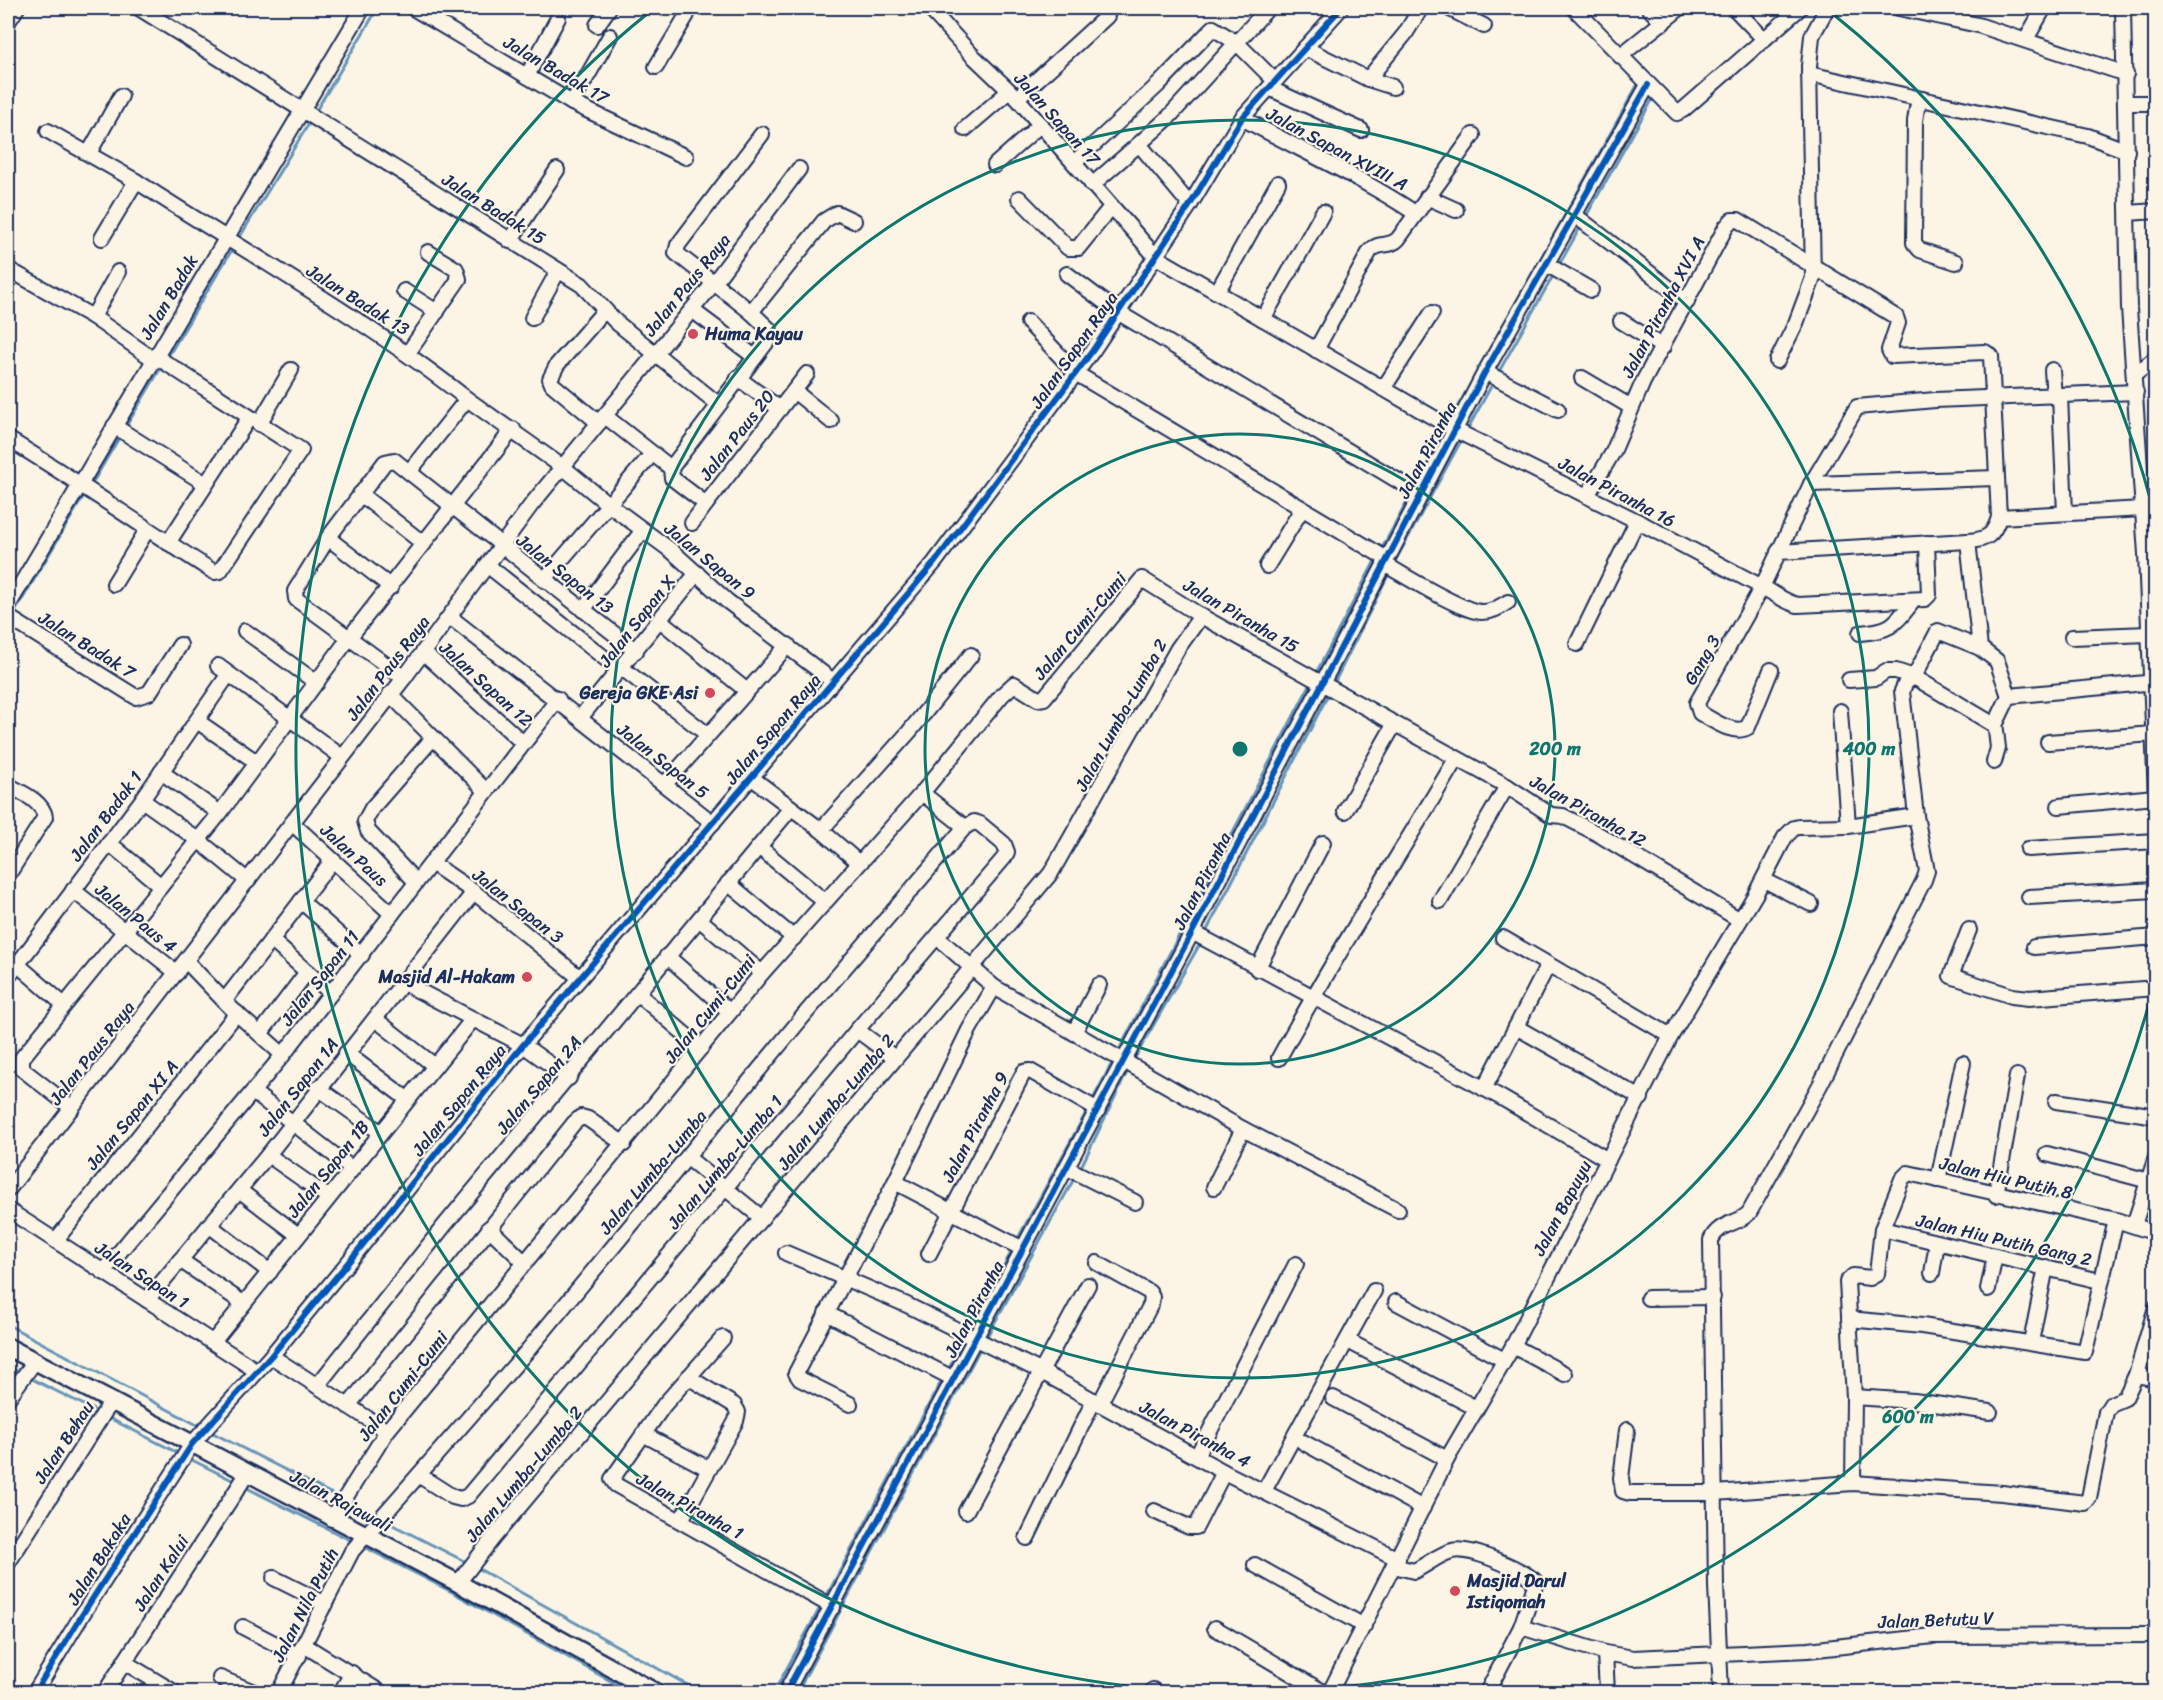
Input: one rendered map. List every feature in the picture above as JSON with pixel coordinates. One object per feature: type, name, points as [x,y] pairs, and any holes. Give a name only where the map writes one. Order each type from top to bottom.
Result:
[{"type":"main road","name":"Jalan Rajawali","points":[[8,1347],[332,1519],[458,1583],[654,1692]]},
{"type":"street","name":"Jalan Badak 15","points":[[139,8],[582,285],[605,310],[655,354],[718,404]]},
{"type":"street","name":"Jalan Badak","points":[[8,606],[363,8]]},
{"type":"street","name":"Jalan Badak 17","points":[[413,8],[572,103],[686,157]]},
{"type":"street","points":[[597,25],[609,8]]},
{"type":"street","points":[[656,67],[687,15],[685,8]]},
{"type":"street","name":"Jalan Sapan 17","points":[[929,8],[1074,163],[1156,257],[1316,350]]},
{"type":"street","points":[[1092,185],[1168,118],[1268,8]]},
{"type":"street","name":"Jalan Sapan Raya","points":[[192,1444],[271,1356],[523,1045],[935,562],[1077,374],[1190,205],[1242,118],[1341,8]]},
{"type":"street","points":[[1368,79],[1405,34],[1421,8]]},
{"type":"street","points":[[1448,8],[1484,26]]},
{"type":"street","points":[[1574,8],[1677,113],[1800,8]]},
{"type":"street","points":[[1649,8],[1663,23]]},
{"type":"street","points":[[1620,56],[1680,8]]},
{"type":"street","points":[[1734,8],[1764,39]]},
{"type":"street","points":[[1777,362],[1808,294],[1813,265],[1809,74],[1812,36],[1827,8]]},
{"type":"street","points":[[1899,8],[2026,39],[2126,74]]},
{"type":"street","points":[[2026,39],[2044,8]]},
{"type":"street","points":[[2059,806],[2156,797],[2150,630],[2151,562],[2143,509],[2149,485],[2140,456],[2129,308],[2127,103],[2123,8]]},
{"type":"street","points":[[965,129],[1012,95],[1107,16]]},
{"type":"street","points":[[527,76],[558,18]]},
{"type":"street","points":[[1074,163],[1158,85],[1209,30],[1219,29],[1237,43],[1272,84],[1361,130]]},
{"type":"street","points":[[572,103],[610,36]]},
{"type":"street","points":[[1305,48],[1368,79],[1394,87]]},
{"type":"street","points":[[1809,74],[2088,136],[2127,151]]},
{"type":"street","name":"Jalan Piranha","points":[[786,1692],[1098,1110],[1485,372],[1548,265],[1648,85]]},
{"type":"street","points":[[89,153],[121,96]]},
{"type":"street","points":[[1922,99],[1917,108],[1915,121],[1914,243],[1920,250],[1956,262]]},
{"type":"street","points":[[2127,103],[2156,103]]},
{"type":"street","name":"Jalan Sapan XVIII A","points":[[1242,118],[1335,169],[1373,185],[1415,213]]},
{"type":"street","points":[[996,165],[1040,126]]},
{"type":"street","name":"Jalan Badak 13","points":[[48,131],[136,181],[408,353],[564,468]]},
{"type":"street","points":[[762,134],[676,250],[678,257],[751,312],[824,221],[837,213],[854,221]]},
{"type":"street","points":[[1316,350],[1370,251],[1378,244],[1395,243],[1473,135]]},
{"type":"street","points":[[1139,144],[1190,205]]},
{"type":"street","name":"Jalan Paus Raya","points":[[8,1191],[12,1174],[72,1108],[404,678],[532,504],[564,468],[713,284],[799,169]]},
{"type":"street","points":[[510,241],[557,170]]},
{"type":"street","points":[[102,238],[136,181]]},
{"type":"street","points":[[1217,292],[1278,183]]},
{"type":"street","points":[[1427,197],[1456,210]]},
{"type":"street","points":[[1019,198],[1068,248],[1073,249],[1078,248],[1111,207]]},
{"type":"street","points":[[2128,213],[2156,211]]},
{"type":"street","points":[[1263,319],[1323,212]]},
{"type":"street","points":[[1575,216],[1687,302]]},
{"type":"street","name":"Jalan Piranha XVI A","points":[[1587,496],[1613,452],[1631,407],[1732,220],[1738,220],[1813,265]]},
{"type":"street","points":[[408,353],[459,279],[456,269],[428,252]]},
{"type":"street","points":[[1548,265],[1591,290]]},
{"type":"street","points":[[1778,552],[1968,541],[1989,537],[1995,532],[1999,517],[1995,398],[1990,352],[1892,356],[1889,350],[1898,323],[1896,317],[1813,265]]},
{"type":"street","points":[[8,269],[93,317],[301,450],[220,571],[214,572],[147,530],[80,482],[8,439]]},
{"type":"street","points":[[532,318],[558,271]]},
{"type":"street","points":[[93,317],[118,272]]},
{"type":"street","points":[[1067,274],[1119,313],[1420,494]]},
{"type":"street","points":[[404,291],[437,312]]},
{"type":"street","name":"Jalan Paus 20","points":[[605,310],[556,365],[550,379],[552,384],[671,468]]},
{"type":"street","points":[[692,310],[755,357]]},
{"type":"street","name":"Jalan Paus 20","points":[[751,312],[770,330],[769,339],[671,468],[672,478],[706,504],[807,374]]},
{"type":"street","points":[[1383,389],[1432,313]]},
{"type":"street","points":[[1621,321],[1663,347]]},
{"type":"street","points":[[1028,322],[1077,374],[1302,509],[1385,562],[1461,606],[1479,612],[1493,611],[1508,602]]},
{"type":"street","name":"Jalan Piranha 16","points":[[1316,350],[1455,430],[1637,521],[1784,598],[1789,603],[1798,605],[1914,600]]},
{"type":"street","points":[[2134,375],[2156,358]]},
{"type":"street","points":[[168,543],[206,484],[291,370]]},
{"type":"street","points":[[2052,370],[2057,396],[2065,513]]},
{"type":"street","points":[[1485,372],[1558,410]]},
{"type":"street","points":[[738,378],[780,409]]},
{"type":"street","points":[[1582,378],[1631,407]]},
{"type":"street","points":[[794,391],[831,421]]},
{"type":"street","points":[[1762,587],[1811,484],[1857,407],[2136,392]]},
{"type":"street","points":[[404,678],[295,596],[328,538],[388,460],[394,460],[409,472],[469,400]]},
{"type":"street","points":[[114,426],[206,484]]},
{"type":"street","points":[[72,1108],[20,1065],[22,1058],[63,1004],[220,813],[349,638],[513,429]]},
{"type":"street","points":[[544,580],[652,454]]},
{"type":"street","points":[[2140,456],[2156,456]]},
{"type":"street","name":"Jalan Sapan 9","points":[[564,468],[697,573],[727,601],[833,681]]},
{"type":"street","name":"Jalan Sapan 13","points":[[409,472],[501,547],[636,651]]},
{"type":"street","points":[[1811,484],[1997,478]]},
{"type":"street","points":[[360,494],[424,544]]},
{"type":"street","points":[[692,523],[706,504]]},
{"type":"street","points":[[1267,566],[1302,509]]},
{"type":"street","points":[[1999,517],[2143,509]]},
{"type":"street","points":[[1576,644],[1637,521]]},
{"type":"street","points":[[114,584],[147,530]]},
{"type":"street","points":[[583,610],[643,530]]},
{"type":"street","points":[[328,538],[391,586]]},
{"type":"street","points":[[1968,541],[1980,648]]},
{"type":"street","points":[[1860,633],[1890,628],[1914,600],[1924,599],[1929,595],[1927,543]]},
{"type":"street","points":[[487,565],[708,735]]},
{"type":"street","name":"Jalan Sapan X","points":[[580,718],[661,621],[697,573]]},
{"type":"street","name":"Jalan Piranha 15","points":[[1142,579],[1201,616],[1322,684]]},
{"type":"street","name":"Jalan Cumi-Cumi","points":[[332,1519],[387,1431],[762,973],[824,901],[922,793],[1002,695],[1014,684],[1038,699],[1044,698],[1142,579]]},
{"type":"street","name":"Gang 3","points":[[1762,587],[1697,703],[1700,713],[1733,729],[1742,731],[1748,728],[1771,670]]},
{"type":"street","name":"Jalan Sapan 5","points":[[450,616],[713,823]]},
{"type":"street","name":"Jalan Lumba-Lumba 2","points":[[458,1583],[493,1538],[972,969],[1059,861],[1178,648],[1201,616]]},
{"type":"street","name":"Jalan Badak 7","points":[[8,617],[136,697],[149,693],[180,645]]},
{"type":"street","points":[[661,621],[747,691]]},
{"type":"street","points":[[1721,1692],[1711,1240],[1722,1226],[1742,1220],[1749,1213],[1820,1086],[1924,880],[1927,871],[1916,816],[1902,691],[1906,681],[1914,677],[1940,630],[1980,648],[1999,664],[2009,696],[1995,722],[1998,748],[1994,762]]},
{"type":"street","points":[[2072,637],[2150,630]]},
{"type":"street","points":[[245,631],[317,683]]},
{"type":"street","points":[[665,784],[788,645]]},
{"type":"street","name":"Jalan Sapan 12","points":[[423,652],[524,743]]},
{"type":"street","points":[[821,830],[909,732],[971,655]]},
{"type":"street","points":[[1849,680],[1876,678],[1891,670],[1914,677],[1982,720],[1995,722]]},
{"type":"street","name":"Jalan Badak 1","points":[[8,976],[142,800],[197,721],[223,671],[290,719]]},
{"type":"street","points":[[2009,696],[2152,682]]},
{"type":"street","name":"Jalan Piranha 12","points":[[1322,684],[1507,786],[1551,815],[1563,816],[1598,834],[1740,920]]},
{"type":"street","points":[[390,694],[486,791]]},
{"type":"street","name":"Jalan Sapan 11","points":[[103,1272],[283,1055],[416,882],[433,864],[486,791],[558,699]]},
{"type":"street","points":[[1840,711],[1848,826]]},
{"type":"street","points":[[290,719],[342,757]]},
{"type":"street","points":[[197,721],[258,763]]},
{"type":"street","points":[[1345,811],[1394,725]]},
{"type":"street","points":[[2048,742],[2153,734]]},
{"type":"street","points":[[416,882],[368,831],[365,821],[372,808],[433,738]]},
{"type":"street","points":[[1279,1058],[1312,998],[1364,916],[1456,759]]},
{"type":"street","points":[[161,772],[220,813]]},
{"type":"street","points":[[752,778],[821,830],[859,863]]},
{"type":"street","points":[[8,785],[37,803],[44,811],[44,820],[8,875]]},
{"type":"street","points":[[1440,901],[1507,786]]},
{"type":"street","points":[[922,793],[965,827]]},
{"type":"street","points":[[142,800],[198,840],[248,881]]},
{"type":"street","name":"Jalan Sapan 2A","points":[[317,1386],[444,1226],[791,808]]},
{"type":"street","points":[[1608,1160],[1671,1036],[1764,880],[1785,837],[1794,828],[1848,826],[1916,816]]},
{"type":"street","name":"Jalan Lumba-Lumba 1","points":[[420,1476],[453,1497],[461,1499],[468,1496],[857,1030],[938,938],[1007,852],[1004,844],[980,824],[974,822],[965,827]]},
{"type":"street","name":"Jalan Paus","points":[[292,823],[392,914]]},
{"type":"street","name":"Jalan Lumba-Lumba","points":[[364,1535],[420,1476],[688,1158],[805,1014],[965,827]]},
{"type":"street","points":[[2028,849],[2156,841]]},
{"type":"street","points":[[109,843],[161,886]]},
{"type":"street","points":[[1257,969],[1323,843]]},
{"type":"street","points":[[759,847],[824,901]]},
{"type":"street","points":[[225,1000],[332,861]]},
{"type":"street","name":"Jalan Sapan 3","points":[[433,864],[474,892],[580,978]]},
{"type":"street","points":[[1764,880],[1811,904]]},
{"type":"street","points":[[728,884],[794,938]]},
{"type":"street","name":"Jalan Paus 4","points":[[73,890],[177,973]]},
{"type":"street","points":[[2029,897],[2156,891]]},
{"type":"street","name":"Jalan Sapan 1A","points":[[147,1300],[268,1155],[318,1088],[474,892]]},
{"type":"street","points":[[301,901],[362,955]]},
{"type":"street","points":[[699,919],[762,973]]},
{"type":"street","points":[[1969,930],[1951,976],[2012,996],[2055,998],[2156,988]]},
{"type":"street","name":"Jalan Bapuyu","points":[[1192,932],[1257,969],[1484,1089],[1608,1160],[1513,1346],[1447,1459],[1330,1692]]},
{"type":"street","points":[[2034,947],[2156,937]]},
{"type":"street","points":[[938,938],[994,987],[1243,1129],[1398,1210]]},
{"type":"street","points":[[1503,938],[1671,1036]]},
{"type":"street","points":[[270,940],[331,993]]},
{"type":"street","points":[[667,956],[730,1012]]},
{"type":"street","points":[[186,961],[237,1013],[283,1055]]},
{"type":"street","points":[[17,964],[63,1004]]},
{"type":"street","points":[[1484,1089],[1548,965]]},
{"type":"street","points":[[260,1034],[307,972]]},
{"type":"street","points":[[402,982],[523,1045],[569,1078]]},
{"type":"street","points":[[1074,1033],[1099,985]]},
{"type":"street","points":[[850,1404],[800,1378],[796,1373],[895,1182],[969,1030],[994,987]]},
{"type":"street","points":[[638,994],[701,1048]]},
{"type":"street","name":"Jalan Sapan XI A","points":[[56,1240],[237,1013]]},
{"type":"street","points":[[375,1019],[435,1066]]},
{"type":"street","name":"Jalan Sapan 1B","points":[[213,1342],[473,1019]]},
{"type":"street","points":[[1516,1027],[1641,1098]]},
{"type":"street","points":[[857,1030],[895,1058]]},
{"type":"street","points":[[346,1053],[407,1099]]},
{"type":"street","points":[[1938,1180],[1963,1063]]},
{"type":"street","name":"Jalan Piranha 9","points":[[952,1210],[1024,1072],[1030,1071],[1098,1110]]},
{"type":"street","points":[[1995,1195],[2017,1076]]},
{"type":"street","points":[[318,1088],[380,1132]]},
{"type":"street","points":[[253,1092],[351,1168]]},
{"type":"street","points":[[2056,1101],[2156,1116]]},
{"type":"street","points":[[348,1406],[489,1228],[581,1117],[588,1119],[624,1144]]},
{"type":"street","points":[[1214,1187],[1243,1129]]},
{"type":"street","points":[[268,1155],[328,1197]]},
{"type":"street","points":[[2047,1155],[2152,1178]]},
{"type":"street","points":[[2134,1225],[2152,1178],[2156,1157]]},
{"type":"street","points":[[688,1158],[724,1190],[762,1218]]},
{"type":"street","points":[[1067,1168],[1135,1202]]},
{"type":"street","name":"Jalan Hiu Putih 8","points":[[1882,1229],[1905,1174],[2116,1220],[2156,1233]]},
{"type":"street","points":[[895,1182],[1023,1249]]},
{"type":"street","points":[[239,1190],[298,1235]]},
{"type":"street","name":"Jalan Sapan 1","points":[[8,1210],[257,1371]]},
{"type":"street","points":[[929,1254],[952,1210]]},
{"type":"street","points":[[1849,1319],[1922,1326],[2085,1352],[2116,1220]]},
{"type":"street","points":[[209,1225],[270,1272]]},
{"type":"street","points":[[489,1228],[525,1263]]},
{"type":"street","points":[[1853,1483],[1854,1397],[1846,1282],[1853,1276],[1870,1278],[1877,1274],[1882,1229]]},
{"type":"street","name":"Jalan Hiu Putih Gang 2","points":[[1882,1229],[2100,1281]]},
{"type":"street","points":[[1932,1273],[1937,1243]]},
{"type":"street","name":"Jalan Piranha 4","points":[[786,1253],[845,1277],[1040,1371],[1224,1472],[1396,1562]]},
{"type":"street","points":[[1988,1289],[1995,1256]]},
{"type":"street","points":[[180,1260],[243,1303]]},
{"type":"street","points":[[1027,1538],[1097,1402],[1143,1320],[1152,1297],[1149,1292],[1097,1263]]},
{"type":"street","points":[[1197,1456],[1296,1264]]},
{"type":"street","points":[[2031,1342],[2046,1267]]},
{"type":"street","points":[[966,1511],[1088,1285]]},
{"type":"street","points":[[1264,1491],[1374,1291]]},
{"type":"street","points":[[1648,1298],[1713,1297]]},
{"type":"street","points":[[1396,1302],[1504,1360]]},
{"type":"street","points":[[1627,1430],[1621,1478],[1623,1491],[1715,1493],[1853,1483],[2002,1493],[2085,1503],[2089,1498],[2106,1412],[2111,1404],[2125,1398],[2136,1375],[2156,1307]]},
{"type":"street","points":[[826,1313],[954,1378]]},
{"type":"street","name":"Jalan Piranha 1","points":[[723,1338],[688,1377],[643,1434],[612,1479],[616,1485],[833,1606]]},
{"type":"street","points":[[1348,1341],[1476,1408]]},
{"type":"street","points":[[1513,1346],[1565,1374]]},
{"type":"street","points":[[271,1356],[387,1431]]},
{"type":"street","points":[[8,1398],[35,1361]]},
{"type":"street","points":[[2136,1375],[2156,1379]]},
{"type":"street","points":[[681,1520],[736,1421],[738,1412],[734,1405],[688,1377]]},
{"type":"street","points":[[1854,1397],[1914,1401],[1990,1412]]},
{"type":"street","points":[[1333,1398],[1447,1459]]},
{"type":"street","name":"Jalan Behau","points":[[8,1563],[111,1402]]},
{"type":"street","points":[[643,1434],[709,1469]]},
{"type":"street","points":[[1303,1442],[1423,1508]]},
{"type":"street","name":"Jalan Bakaka","points":[[35,1692],[192,1444]]},
{"type":"street","points":[[1154,1510],[1189,1527],[1196,1527],[1224,1472]]},
{"type":"street","name":"Jalan Kalui","points":[[105,1692],[247,1474]]},
{"type":"street","name":"Jalan Nila Putih","points":[[279,1692],[352,1551],[364,1535]]},
{"type":"street","points":[[1396,1562],[1414,1571],[1452,1551],[1461,1550],[1483,1555],[1536,1582],[1521,1627],[1487,1692]]},
{"type":"street","points":[[1255,1565],[1364,1626]]},
{"type":"street","points":[[274,1578],[326,1604]]},
{"type":"street","points":[[243,1627],[352,1673],[380,1692]]},
{"type":"street","name":"Jalan Betutu V","points":[[1521,1627],[1605,1653],[1633,1658],[1808,1650],[1933,1636],[2156,1635]]},
{"type":"street","points":[[1215,1628],[1323,1692]]},
{"type":"street","points":[[1605,1653],[1607,1692]]},
{"type":"street","points":[[124,1662],[174,1692]]},
{"type":"street","points":[[341,1692],[352,1673]]},
{"type":"street","points":[[220,1678],[254,1692]]},
{"type":"waterway","points":[[314,114],[378,8]]},
{"type":"waterway","points":[[1449,423],[1638,84]]},
{"type":"waterway","points":[[1585,218],[1652,100]]},
{"type":"waterway","points":[[238,240],[311,120]]},
{"type":"waterway","points":[[1559,265],[1582,224]]},
{"type":"waterway","points":[[167,358],[233,248]]},
{"type":"waterway","points":[[1497,375],[1554,274]]},
{"type":"waterway","points":[[125,428],[162,366]]},
{"type":"waterway","points":[[1467,430],[1494,381]]},
{"type":"waterway","points":[[1415,487],[1446,429]]},
{"type":"waterway","points":[[90,487],[120,436]]},
{"type":"waterway","points":[[1393,565],[1462,439]]},
{"type":"waterway","points":[[13,615],[86,492]]},
{"type":"waterway","points":[[1381,550],[1412,493]]},
{"type":"waterway","points":[[1315,675],[1376,559]]},
{"type":"waterway","points":[[1333,685],[1389,573]]},
{"type":"waterway","points":[[1118,1052],[1312,681]]},
{"type":"waterway","points":[[1205,934],[1330,691]]},
{"type":"waterway","points":[[1133,1061],[1201,942]]},
{"type":"waterway","points":[[1091,1103],[1113,1061]]},
{"type":"waterway","points":[[1080,1169],[1128,1070]]},
{"type":"waterway","points":[[1017,1240],[1088,1109]]},
{"type":"waterway","points":[[985,1340],[1075,1177]]},
{"type":"waterway","points":[[969,1330],[1013,1249]]},
{"type":"waterway","points":[[8,1325],[201,1427]]},
{"type":"waterway","points":[[948,1370],[965,1339]]},
{"type":"waterway","points":[[797,1692],[982,1345]]},
{"type":"waterway","points":[[8,1366],[22,1374]]},
{"type":"waterway","points":[[28,1377],[100,1413]]},
{"type":"waterway","points":[[826,1597],[943,1378]]},
{"type":"waterway","points":[[105,1416],[180,1454]]},
{"type":"waterway","points":[[209,1431],[340,1498]]},
{"type":"waterway","points":[[188,1458],[236,1482]]},
{"type":"waterway","points":[[245,1487],[354,1542]]},
{"type":"waterway","points":[[348,1502],[377,1517]]},
{"type":"waterway","points":[[383,1520],[468,1563]]},
{"type":"waterway","points":[[362,1546],[452,1592],[630,1692]]},
{"type":"waterway","points":[[477,1568],[700,1692]]},
{"type":"waterway","points":[[774,1692],[821,1606]]},
{"type":"cycle path","points":[[35,1692],[192,1444],[271,1356],[523,1045],[935,562],[1093,350],[1190,205],[1242,118],[1341,8]]},
{"type":"cycle path","points":[[786,1692],[1187,942],[1485,372],[1648,85]]},
{"type":"place","name":"Huma Kayau","points":[[693,334]]},
{"type":"place","name":"Gereja GKE Asi","points":[[710,693]]},
{"type":"place","name":"Masjid Al-Hakam","points":[[527,977]]},
{"type":"place","name":"Masjid Darul Istiqomah","points":[[1455,1591]]}]
